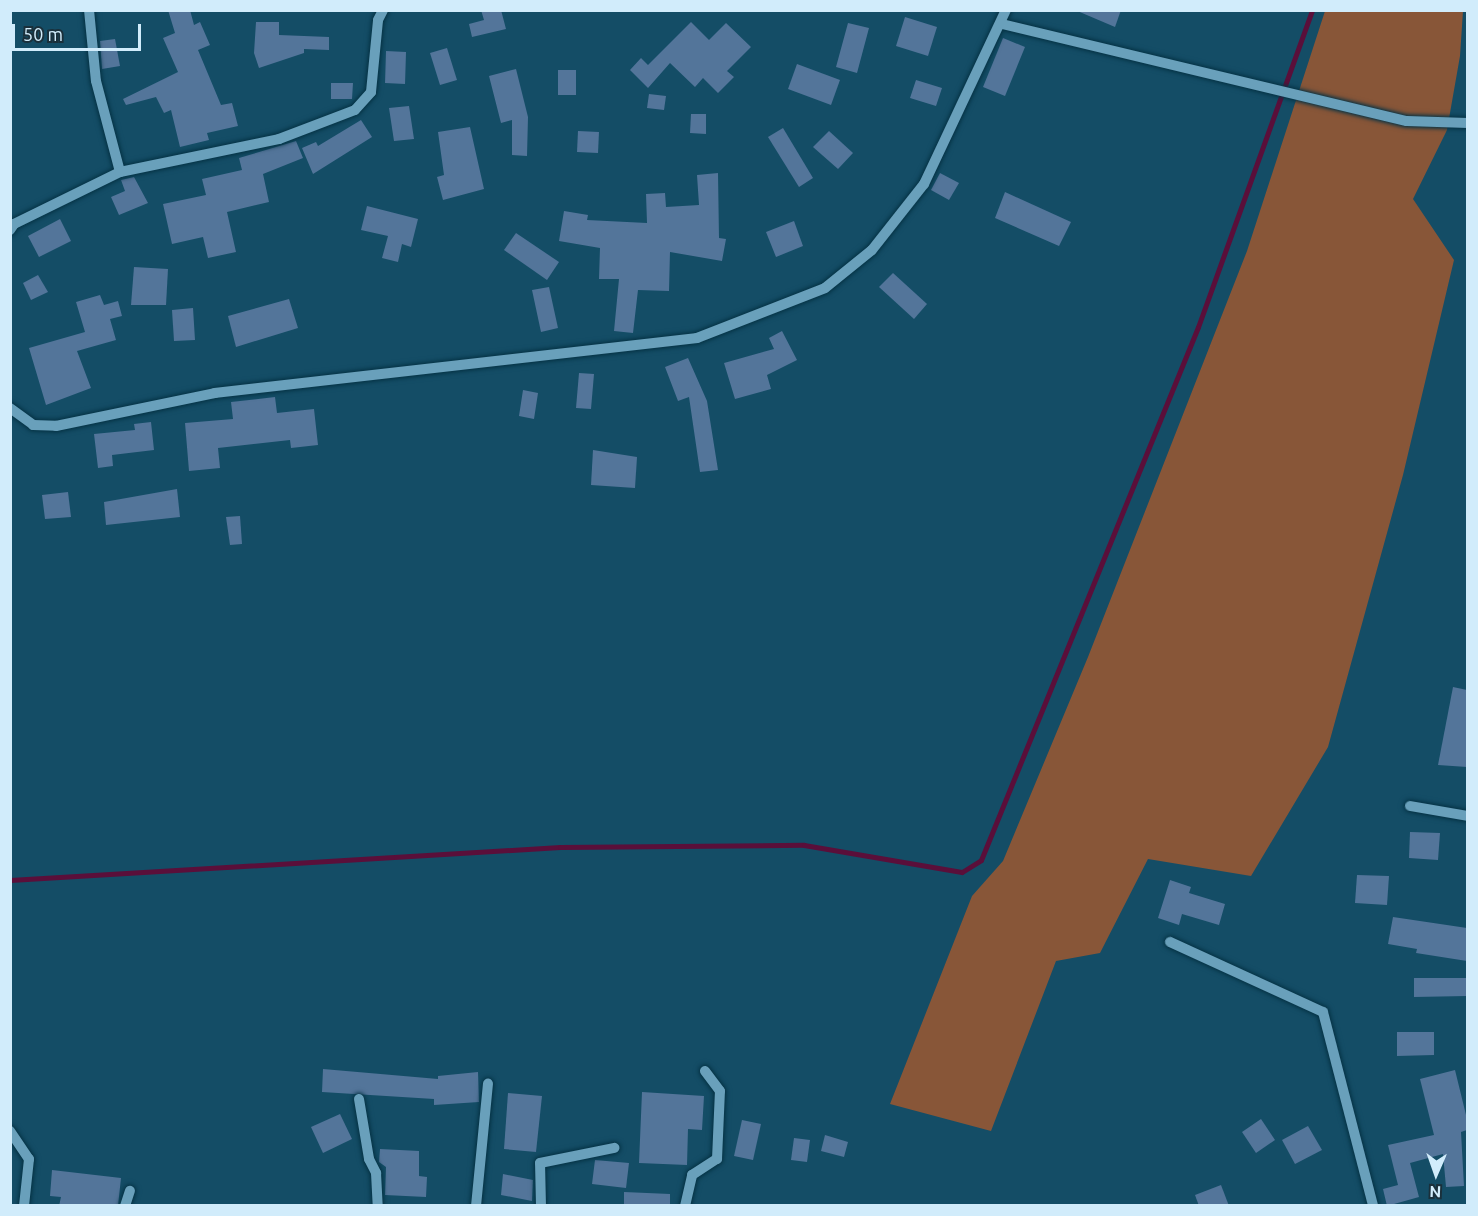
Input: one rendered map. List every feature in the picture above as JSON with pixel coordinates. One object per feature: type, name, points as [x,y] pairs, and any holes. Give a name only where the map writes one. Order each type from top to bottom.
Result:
[{"type":"street","points":[[89,10],[96,81],[120,171]]},
{"type":"street","points":[[10,230],[14,224],[120,171],[279,139],[355,110],[371,92],[378,21],[383,10]]},
{"type":"street","points":[[10,408],[33,425],[56,426],[215,393],[697,338],[825,288],[872,250],[924,184],[1002,24],[1006,10]]},
{"type":"street","points":[[1002,24],[1329,101],[1407,122],[1467,123]]},
{"type":"street","points":[[1410,806],[1467,816]]},
{"type":"street","points":[[1170,942],[1323,1012],[1373,1206]]},
{"type":"street","points":[[685,1206],[692,1175],[717,1159],[720,1091],[705,1071]]},
{"type":"street","points":[[476,1206],[488,1084]]},
{"type":"street","points":[[359,1099],[369,1159],[376,1173],[378,1206]]},
{"type":"street","points":[[10,1131],[29,1159],[24,1206]]},
{"type":"street","points":[[541,1206],[540,1163],[614,1148]]},
{"type":"street","points":[[125,1206],[130,1191]]},
{"type":"shaded area","points":[[1325,11],[1463,11],[1460,56],[1447,130],[1413,199],[1454,260],[1403,475],[1328,747],[1251,876],[1148,859],[1100,953],[1056,961],[991,1131],[890,1104],[972,896],[1003,861],[1088,657],[1247,251]]},
{"type":"building","points":[[168,10],[190,10],[194,25],[200,22],[210,45],[198,50],[221,105],[232,103],[238,126],[207,133],[209,140],[180,147],[171,110],[164,113],[156,97],[126,105],[123,99],[178,72],[163,38],[175,33]]},
{"type":"building","points":[[481,10],[501,10],[506,29],[472,37],[469,24],[484,20]]},
{"type":"building","points":[[1075,10],[1121,10],[1115,27]]},
{"type":"building","points":[[905,17],[937,27],[928,56],[896,46]]},
{"type":"building","points":[[256,22],[279,22],[279,35],[329,37],[329,50],[304,49],[304,53],[259,68],[254,53]]},
{"type":"building","points":[[691,22],[709,40],[726,23],[751,47],[727,71],[734,77],[718,93],[703,78],[695,87],[670,63],[648,88],[630,70],[641,58],[648,65]]},
{"type":"building","points":[[848,23],[869,28],[857,73],[836,67]]},
{"type":"building","points":[[1003,38],[1025,47],[1005,96],[983,87]]},
{"type":"building","points":[[115,39],[120,66],[102,69],[100,41]]},
{"type":"building","points":[[447,48],[457,80],[440,85],[430,53]]},
{"type":"building","points":[[386,51],[406,52],[405,84],[385,83]]},
{"type":"building","points":[[797,64],[840,80],[831,105],[788,89]]},
{"type":"building","points":[[516,69],[528,117],[527,156],[512,155],[512,120],[501,123],[489,76]]},
{"type":"building","points":[[558,70],[576,70],[576,95],[558,95]]},
{"type":"building","points":[[916,80],[942,88],[936,106],[910,98]]},
{"type":"building","points":[[331,83],[353,83],[352,99],[331,99]]},
{"type":"building","points":[[649,94],[666,96],[664,110],[647,108]]},
{"type":"building","points":[[409,106],[414,139],[394,141],[389,108]]},
{"type":"building","points":[[691,114],[706,114],[706,134],[690,133]]},
{"type":"building","points":[[361,120],[372,137],[313,174],[302,148],[316,142],[318,146]]},
{"type":"building","points":[[470,127],[484,189],[443,200],[437,177],[444,175],[438,132]]},
{"type":"building","points":[[783,128],[813,178],[799,187],[768,137]]},
{"type":"building","points":[[578,131],[599,132],[598,153],[577,152]]},
{"type":"building","points":[[829,131],[853,153],[838,169],[813,147]]},
{"type":"building","points":[[296,141],[303,158],[263,174],[269,202],[227,212],[236,252],[208,258],[203,237],[172,244],[163,204],[206,195],[202,179],[242,170],[239,158]]},
{"type":"building","points":[[718,173],[719,238],[726,239],[722,261],[670,252],[669,291],[638,290],[633,333],[614,331],[619,279],[599,279],[600,248],[559,241],[564,211],[588,215],[587,220],[647,223],[646,194],[665,193],[666,207],[699,205],[697,175]]},
{"type":"building","points":[[940,173],[959,183],[949,200],[931,190]]},
{"type":"building","points":[[134,177],[148,203],[119,215],[111,197],[125,191],[121,180]]},
{"type":"building","points":[[1005,192],[1071,222],[1059,246],[995,218]]},
{"type":"building","points":[[367,206],[418,219],[411,247],[402,244],[398,262],[382,258],[388,236],[361,230]]},
{"type":"building","points":[[60,219],[71,241],[39,257],[28,236]]},
{"type":"building","points":[[794,221],[803,246],[776,257],[766,232]]},
{"type":"building","points":[[516,233],[559,262],[547,280],[504,250]]},
{"type":"building","points":[[134,267],[168,269],[166,305],[131,305]]},
{"type":"building","points":[[893,273],[927,304],[914,319],[879,287]]},
{"type":"building","points":[[38,275],[48,292],[31,300],[23,283]]},
{"type":"building","points":[[549,287],[558,328],[541,332],[532,290]]},
{"type":"building","points":[[100,295],[104,305],[118,301],[122,316],[110,319],[116,340],[77,351],[91,388],[46,405],[29,348],[85,332],[76,302]]},
{"type":"building","points":[[289,299],[298,328],[236,347],[228,316]]},
{"type":"building","points":[[193,308],[195,340],[174,341],[172,310]]},
{"type":"building","points":[[782,331],[797,360],[767,375],[771,389],[735,399],[724,363],[774,349],[769,338]]},
{"type":"building","points":[[688,358],[707,401],[718,470],[700,472],[689,397],[678,401],[665,367]]},
{"type":"building","points":[[579,373],[594,374],[591,409],[576,408]]},
{"type":"building","points":[[523,390],[538,393],[534,419],[519,416]]},
{"type":"building","points":[[275,397],[277,413],[314,409],[318,445],[291,448],[290,440],[218,448],[220,468],[189,471],[185,423],[233,419],[231,402]]},
{"type":"building","points":[[151,422],[154,450],[112,455],[113,466],[98,468],[94,434],[135,430],[134,424]]},
{"type":"building","points":[[593,450],[637,457],[635,488],[591,485]]},
{"type":"building","points":[[177,489],[180,517],[106,525],[104,502]]},
{"type":"building","points":[[68,492],[71,517],[45,519],[42,495]]},
{"type":"building","points":[[240,516],[242,544],[230,545],[226,517]]},
{"type":"building","points":[[1453,687],[1467,690],[1467,767],[1438,765]]},
{"type":"building","points":[[1410,832],[1440,833],[1438,860],[1409,858]]},
{"type":"building","points":[[1357,875],[1389,876],[1387,905],[1355,903]]},
{"type":"building","points":[[1170,880],[1191,887],[1189,893],[1225,904],[1219,925],[1182,914],[1179,925],[1158,918]]},
{"type":"building","points":[[1393,917],[1467,928],[1467,961],[1416,953],[1417,949],[1388,944]]},
{"type":"building","points":[[1414,978],[1467,978],[1467,996],[1414,997]]},
{"type":"building","points":[[1397,1032],[1434,1032],[1434,1055],[1397,1056]]},
{"type":"building","points":[[323,1069],[438,1079],[438,1076],[478,1072],[479,1102],[434,1105],[434,1099],[322,1092]]},
{"type":"building","points":[[1455,1070],[1467,1119],[1467,1130],[1461,1132],[1464,1186],[1446,1187],[1443,1154],[1410,1163],[1419,1197],[1387,1206],[1383,1189],[1398,1185],[1388,1145],[1434,1135],[1420,1079]]},
{"type":"building","points":[[642,1092],[704,1096],[702,1130],[688,1129],[687,1165],[639,1163]]},
{"type":"building","points":[[508,1093],[542,1096],[536,1152],[504,1149]]},
{"type":"building","points":[[340,1114],[352,1139],[323,1153],[311,1127]]},
{"type":"building","points":[[1261,1119],[1275,1140],[1256,1153],[1242,1132]]},
{"type":"building","points":[[742,1120],[761,1124],[753,1160],[734,1156]]},
{"type":"building","points":[[1308,1126],[1322,1150],[1295,1164],[1282,1140]]},
{"type":"building","points":[[825,1135],[848,1142],[844,1157],[821,1151]]},
{"type":"building","points":[[794,1138],[810,1140],[807,1162],[791,1160]]},
{"type":"building","points":[[380,1149],[419,1151],[419,1176],[427,1177],[426,1197],[385,1195],[386,1167],[379,1162]]},
{"type":"building","points":[[595,1160],[629,1163],[626,1188],[592,1184]]},
{"type":"building","points":[[52,1170],[121,1178],[118,1206],[59,1206],[61,1197],[50,1196]]},
{"type":"building","points":[[503,1174],[533,1180],[532,1201],[501,1195]]},
{"type":"building","points":[[1221,1185],[1229,1206],[1199,1206],[1195,1195]]},
{"type":"building","points":[[624,1192],[670,1194],[670,1206],[624,1206]]},
{"type":"waterway","points":[[10,880],[560,847],[804,845],[962,872],[981,860],[1198,327],[1312,10]]}]
